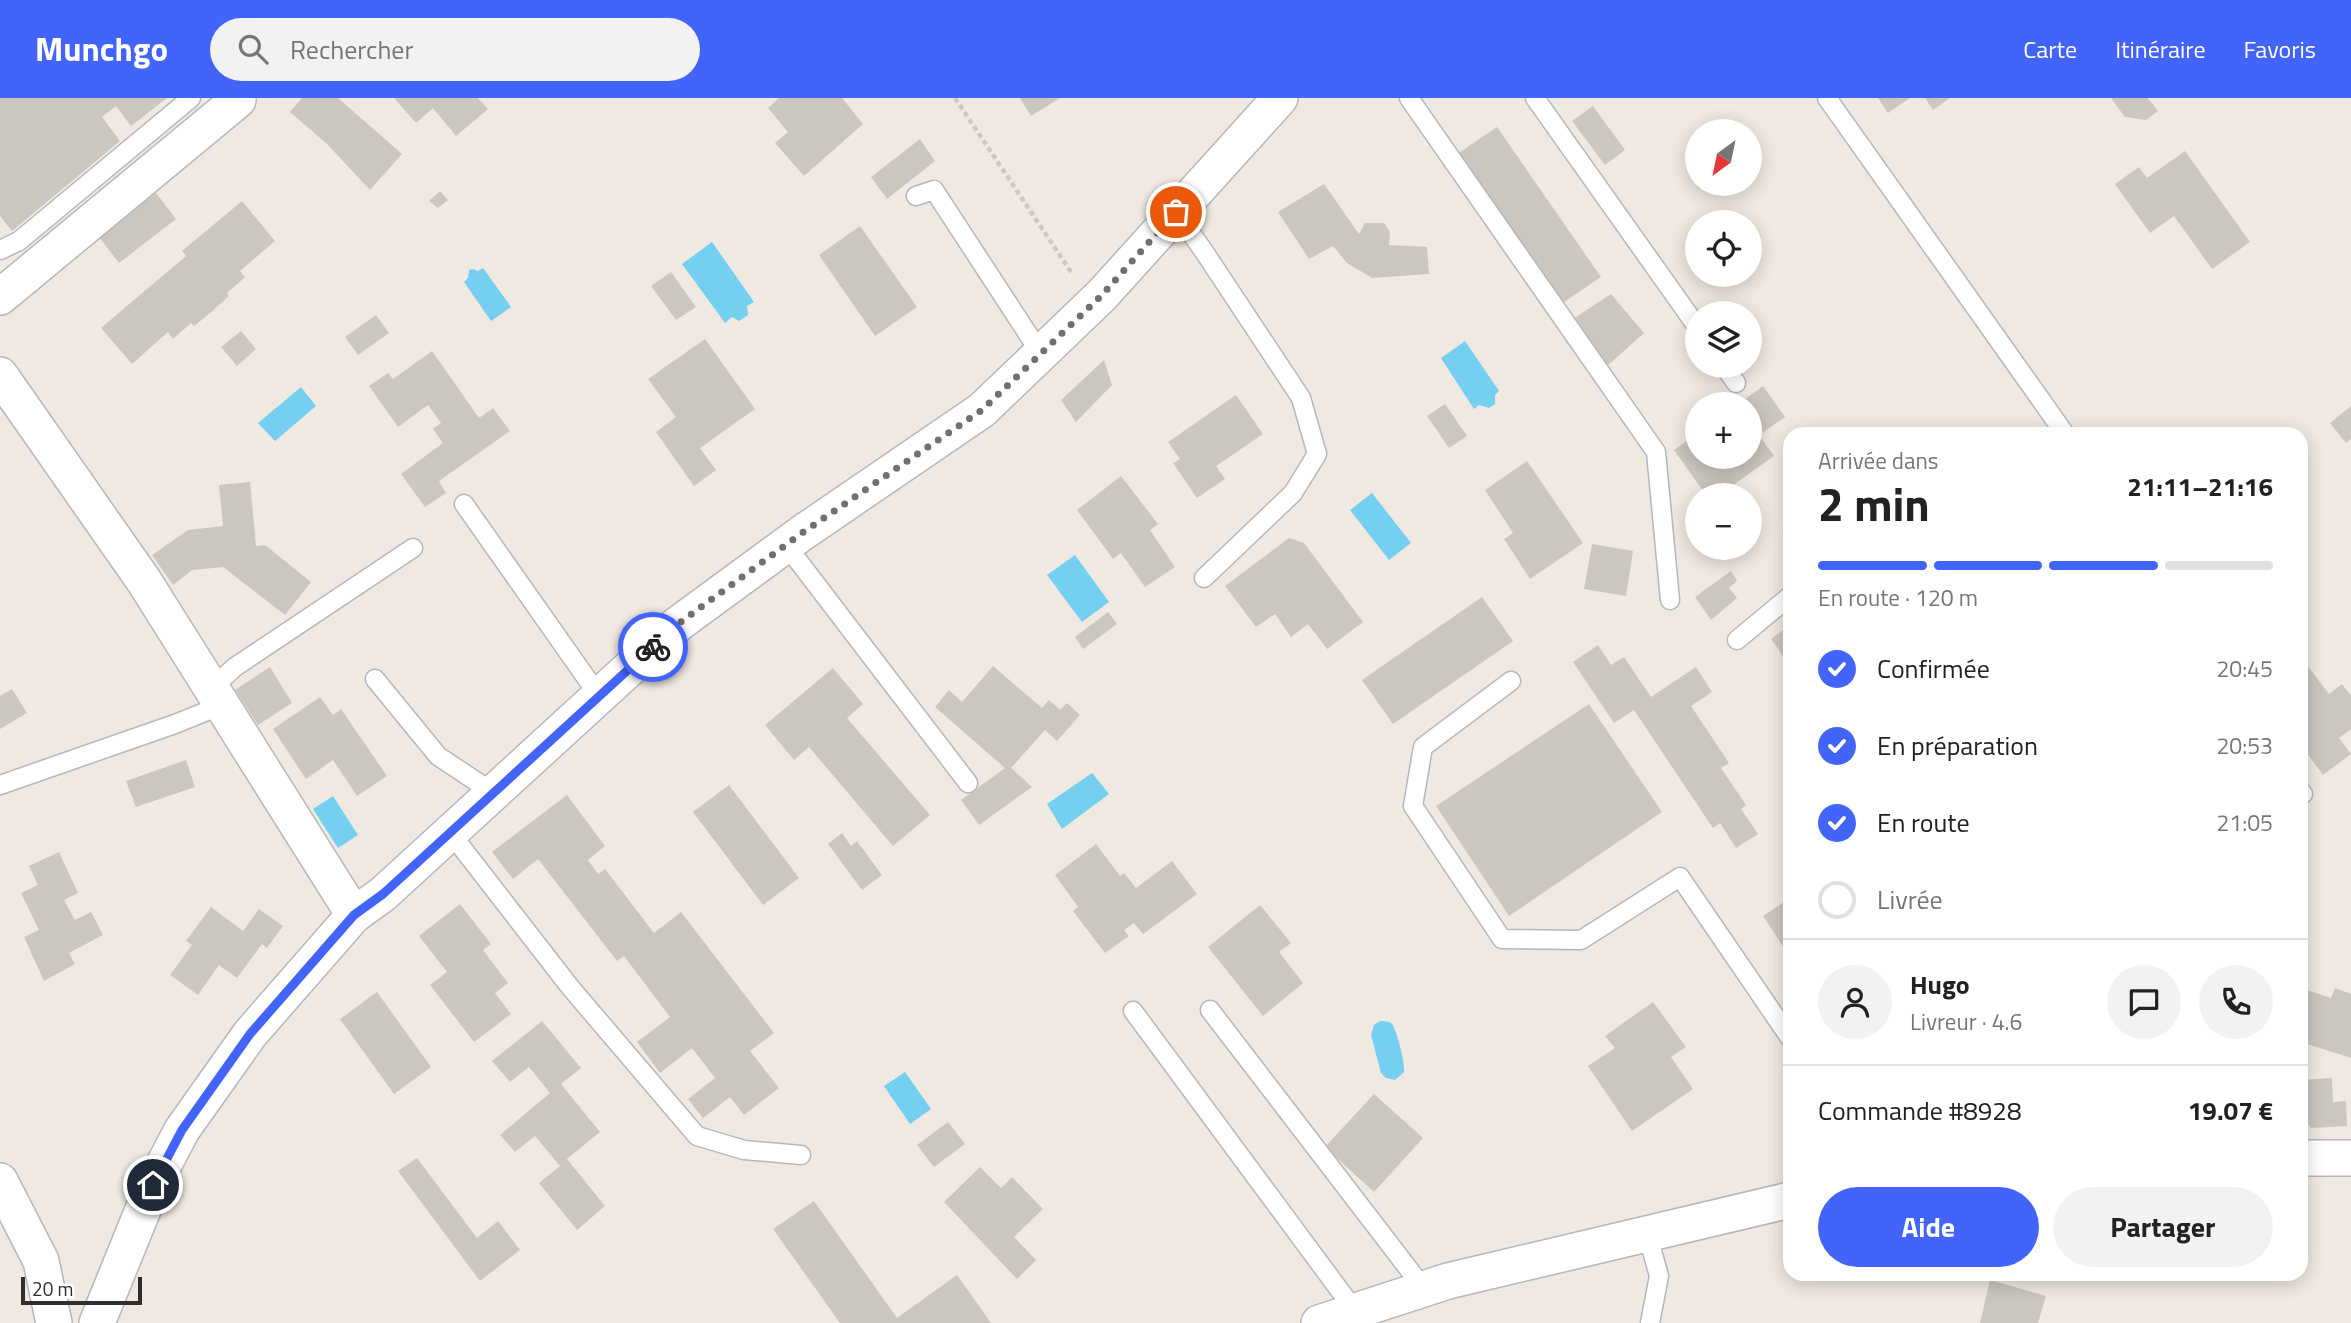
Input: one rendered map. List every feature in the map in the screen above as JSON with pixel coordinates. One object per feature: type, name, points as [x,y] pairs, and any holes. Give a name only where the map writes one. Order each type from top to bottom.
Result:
[{"type":"street","points":[[97,1323],[153,1185],[182,1130],[250,1034],[354,915],[383,894],[678,624],[786,545],[982,410],[1102,295],[1280,98]]},
{"type":"street","points":[[0,297],[239,99]]},
{"type":"street","points":[[0,375],[144,581],[354,915]]},
{"type":"street","points":[[2308,1154],[2351,1158]]},
{"type":"street","points":[[0,1181],[41,1261],[54,1323]]},
{"type":"street","points":[[1319,1323],[1448,1281],[1783,1202]]},
{"type":"lane","points":[[0,250],[19,241],[191,98]]},
{"type":"lane","points":[[1409,98],[1656,452],[1670,600]]},
{"type":"lane","points":[[1535,98],[1685,310]]},
{"type":"lane","points":[[1827,98],[2060,427]]},
{"type":"lane","points":[[916,196],[934,190],[1041,354]]},
{"type":"lane","points":[[1176,212],[1301,398],[1317,454],[1293,493],[1204,578]]},
{"type":"lane","points":[[1732,378],[1736,383]]},
{"type":"lane","points":[[464,504],[599,696]]},
{"type":"lane","points":[[786,545],[968,783]]},
{"type":"lane","points":[[0,785],[175,724],[217,697],[235,667],[413,548]]},
{"type":"lane","points":[[1738,640],[1783,602]]},
{"type":"lane","points":[[375,679],[438,756],[492,792]]},
{"type":"lane","points":[[1511,681],[1423,747],[1413,806],[1502,939],[1581,940],[1680,877],[1783,1028]]},
{"type":"lane","points":[[449,831],[570,987],[697,1136],[744,1150],[801,1155]]},
{"type":"lane","points":[[1210,1010],[1424,1289]]},
{"type":"lane","points":[[1133,1011],[1355,1311]]},
{"type":"lane","points":[[1647,1233],[1658,1276],[1650,1323]]},
{"type":"path","points":[[954,98],[1075,279],[1102,295]]},
{"type":"water","points":[[712,242],[754,302],[747,306],[748,315],[739,321],[732,317],[725,323],[682,264]]},
{"type":"water","points":[[483,268],[511,307],[491,321],[464,282],[468,278],[469,270],[478,271]]},
{"type":"water","points":[[1465,341],[1499,391],[1495,395],[1495,404],[1489,408],[1479,405],[1474,409],[1441,358]]},
{"type":"water","points":[[301,387],[316,406],[275,441],[258,423]]},
{"type":"water","points":[[1372,493],[1411,543],[1389,560],[1350,510]]},
{"type":"water","points":[[1075,555],[1109,602],[1082,622],[1047,575]]},
{"type":"water","points":[[1092,773],[1109,794],[1062,829],[1047,804]]},
{"type":"water","points":[[333,796],[358,835],[338,848],[313,809]]},
{"type":"water","points":[[1380,1021],[1392,1024],[1400,1048],[1404,1072],[1395,1080],[1386,1078],[1381,1073],[1371,1035],[1374,1025]]},
{"type":"water","points":[[905,1072],[931,1109],[910,1124],[884,1086]]},
{"type":"building","points":[[0,98],[167,98],[131,126],[116,106],[102,117],[120,141],[12,231],[0,216]]},
{"type":"building","points":[[302,98],[338,98],[402,154],[370,190],[327,144],[290,112]]},
{"type":"building","points":[[394,98],[478,98],[488,109],[456,136],[433,108],[416,123]]},
{"type":"building","points":[[779,98],[842,98],[863,124],[804,176],[775,143],[788,132],[768,108]]},
{"type":"building","points":[[1020,98],[1060,98],[1031,116]]},
{"type":"building","points":[[1878,98],[1910,98],[1888,113]]},
{"type":"building","points":[[1925,98],[1950,98],[1933,110]]},
{"type":"building","points":[[2111,98],[2148,98],[2158,111],[2146,120],[2125,117]]},
{"type":"building","points":[[1593,106],[1625,150],[1605,165],[1572,121]]},
{"type":"building","points":[[1497,127],[1601,277],[1561,304],[1457,154]]},
{"type":"building","points":[[920,139],[935,161],[887,199],[871,177]]},
{"type":"building","points":[[2185,151],[2250,242],[2212,269],[2174,216],[2150,233],[2115,184],[2139,167],[2147,178]]},
{"type":"building","points":[[1324,184],[1359,234],[1365,223],[1384,223],[1390,232],[1389,245],[1427,247],[1429,274],[1372,278],[1347,263],[1333,246],[1309,259],[1278,212]]},
{"type":"building","points":[[440,191],[448,200],[438,208],[429,201]]},
{"type":"building","points":[[156,193],[176,219],[119,263],[99,237]]},
{"type":"building","points":[[242,201],[275,241],[240,271],[245,277],[209,314],[194,326],[191,323],[173,339],[168,332],[132,364],[101,328],[186,256],[182,251]]},
{"type":"building","points":[[860,226],[917,307],[875,336],[819,255]]},
{"type":"building","points":[[671,272],[696,307],[676,320],[651,286]]},
{"type":"building","points":[[1611,294],[1644,333],[1607,366],[1573,319]]},
{"type":"building","points":[[376,315],[389,333],[358,355],[345,337]]},
{"type":"building","points":[[241,331],[256,349],[237,366],[221,347]]},
{"type":"building","points":[[705,339],[755,409],[700,448],[716,470],[694,486],[656,432],[676,417],[648,379]]},
{"type":"building","points":[[432,351],[479,418],[493,408],[510,431],[439,481],[446,493],[425,507],[401,474],[443,443],[433,429],[441,423],[428,405],[398,427],[369,386],[388,373],[393,379]]},
{"type":"building","points":[[1104,360],[1112,385],[1076,422],[1061,400]]},
{"type":"building","points":[[1763,386],[1785,417],[1762,433],[1762,392],[1755,392]]},
{"type":"building","points":[[1236,395],[1263,434],[1216,466],[1225,479],[1197,498],[1173,463],[1180,459],[1168,442]]},
{"type":"building","points":[[1445,404],[1467,436],[1449,448],[1427,416]]},
{"type":"building","points":[[2351,406],[2351,439],[2346,443],[2330,423]]},
{"type":"building","points":[[1762,439],[1774,456],[1762,465]]},
{"type":"building","points":[[1685,442],[1685,465],[1674,450]]},
{"type":"building","points":[[1527,461],[1583,543],[1530,579],[1504,539],[1513,533],[1485,490]]},
{"type":"building","points":[[1688,469],[1756,469],[1736,483],[1697,483]]},
{"type":"building","points":[[1121,476],[1158,524],[1150,530],[1175,567],[1145,587],[1121,553],[1113,559],[1077,510]]},
{"type":"building","points":[[250,482],[256,546],[265,545],[311,582],[285,615],[223,567],[192,570],[173,585],[152,555],[188,530],[223,526],[219,485]]},
{"type":"building","points":[[1289,538],[1304,543],[1363,622],[1327,649],[1308,624],[1291,637],[1275,614],[1256,627],[1225,586]]},
{"type":"building","points":[[1592,544],[1633,551],[1626,596],[1584,589]]},
{"type":"building","points":[[1731,571],[1737,581],[1729,588],[1737,598],[1711,620],[1695,597]]},
{"type":"building","points":[[1482,597],[1513,641],[1393,724],[1362,680]]},
{"type":"building","points":[[1108,612],[1117,624],[1083,649],[1075,637]]},
{"type":"building","points":[[1783,630],[1783,656],[1771,639]]},
{"type":"building","points":[[1598,645],[1611,665],[1624,657],[1651,697],[1696,667],[1712,692],[1691,706],[1729,763],[1721,768],[1746,805],[1741,809],[1758,834],[1736,848],[1720,823],[1713,828],[1634,710],[1614,723],[1573,662]]},
{"type":"building","points":[[993,666],[1042,708],[1049,700],[1060,710],[1067,703],[1080,715],[1057,741],[1045,730],[1011,768],[1032,787],[979,825],[961,800],[1005,768],[935,707],[949,690],[962,702]]},
{"type":"building","points":[[2308,666],[2329,694],[2342,684],[2351,696],[2351,729],[2339,738],[2351,754],[2323,775],[2308,755]]},
{"type":"building","points":[[270,667],[292,703],[258,725],[235,690]]},
{"type":"building","points":[[833,668],[863,704],[847,718],[930,815],[893,846],[809,747],[794,760],[765,725]]},
{"type":"building","points":[[12,689],[27,713],[0,729],[0,696]]},
{"type":"building","points":[[320,697],[333,715],[341,709],[387,776],[357,796],[333,760],[306,779],[273,729]]},
{"type":"building","points":[[1589,704],[1662,812],[1509,916],[1436,806]]},
{"type":"building","points":[[186,760],[195,787],[136,807],[126,781]]},
{"type":"building","points":[[729,785],[799,878],[763,905],[693,812]]},
{"type":"building","points":[[567,795],[605,846],[588,860],[598,874],[605,869],[654,933],[681,912],[774,1033],[750,1051],[779,1088],[744,1115],[730,1097],[703,1118],[688,1099],[715,1078],[692,1048],[660,1073],[637,1042],[670,1017],[624,956],[617,961],[538,859],[513,879],[492,852]]},
{"type":"building","points":[[842,833],[851,846],[857,841],[882,875],[862,890],[828,844]]},
{"type":"building","points":[[1096,844],[1120,876],[1124,873],[1136,888],[1172,861],[1197,894],[1143,934],[1134,923],[1124,930],[1129,936],[1105,953],[1073,911],[1078,907],[1055,875]]},
{"type":"building","points":[[59,852],[78,893],[64,900],[75,920],[91,912],[103,935],[69,953],[75,964],[44,981],[24,937],[39,930],[21,893],[38,885],[29,866]]},
{"type":"building","points":[[1783,903],[1783,946],[1763,916]]},
{"type":"building","points":[[460,904],[491,944],[483,950],[508,983],[495,993],[511,1014],[474,1042],[430,985],[447,972],[419,936]]},
{"type":"building","points":[[1260,905],[1291,943],[1279,952],[1303,983],[1263,1016],[1208,947]]},
{"type":"building","points":[[211,907],[243,931],[259,909],[283,926],[267,948],[262,944],[237,978],[219,965],[198,995],[170,975],[192,945],[186,941]]},
{"type":"building","points":[[2335,988],[2351,994],[2351,1058],[2308,1044],[2308,990],[2331,998]]},
{"type":"building","points":[[377,992],[431,1067],[394,1094],[340,1019]]},
{"type":"building","points":[[1653,1002],[1686,1047],[1671,1057],[1693,1089],[1632,1131],[1588,1066],[1615,1048],[1605,1036]]},
{"type":"building","points":[[542,1021],[581,1068],[561,1084],[600,1132],[567,1159],[605,1206],[577,1230],[539,1183],[560,1166],[535,1136],[515,1152],[500,1135],[550,1093],[529,1067],[510,1082],[492,1061]]},
{"type":"building","points":[[2332,1078],[2333,1102],[2346,1101],[2347,1126],[2311,1128],[2308,1124],[2308,1080]]},
{"type":"building","points":[[1374,1094],[1423,1138],[1374,1192],[1325,1147]]},
{"type":"building","points":[[948,1122],[965,1144],[934,1167],[917,1145]]},
{"type":"building","points":[[417,1158],[477,1238],[498,1221],[520,1250],[480,1281],[398,1171]]},
{"type":"building","points":[[980,1167],[1001,1188],[1012,1177],[1043,1209],[1014,1237],[1036,1260],[1017,1279],[944,1202]]},
{"type":"building","points":[[814,1201],[897,1318],[957,1275],[991,1323],[840,1323],[773,1229]]},
{"type":"building","points":[[1990,1281],[2046,1296],[2038,1323],[1980,1323]]},
{"type":"way so far","points":[[653,647],[678,624],[802,533],[982,410],[1102,295],[1176,212]]},
{"type":"route","points":[[153,1185],[182,1130],[250,1034],[354,915],[383,894],[653,647]]}]
